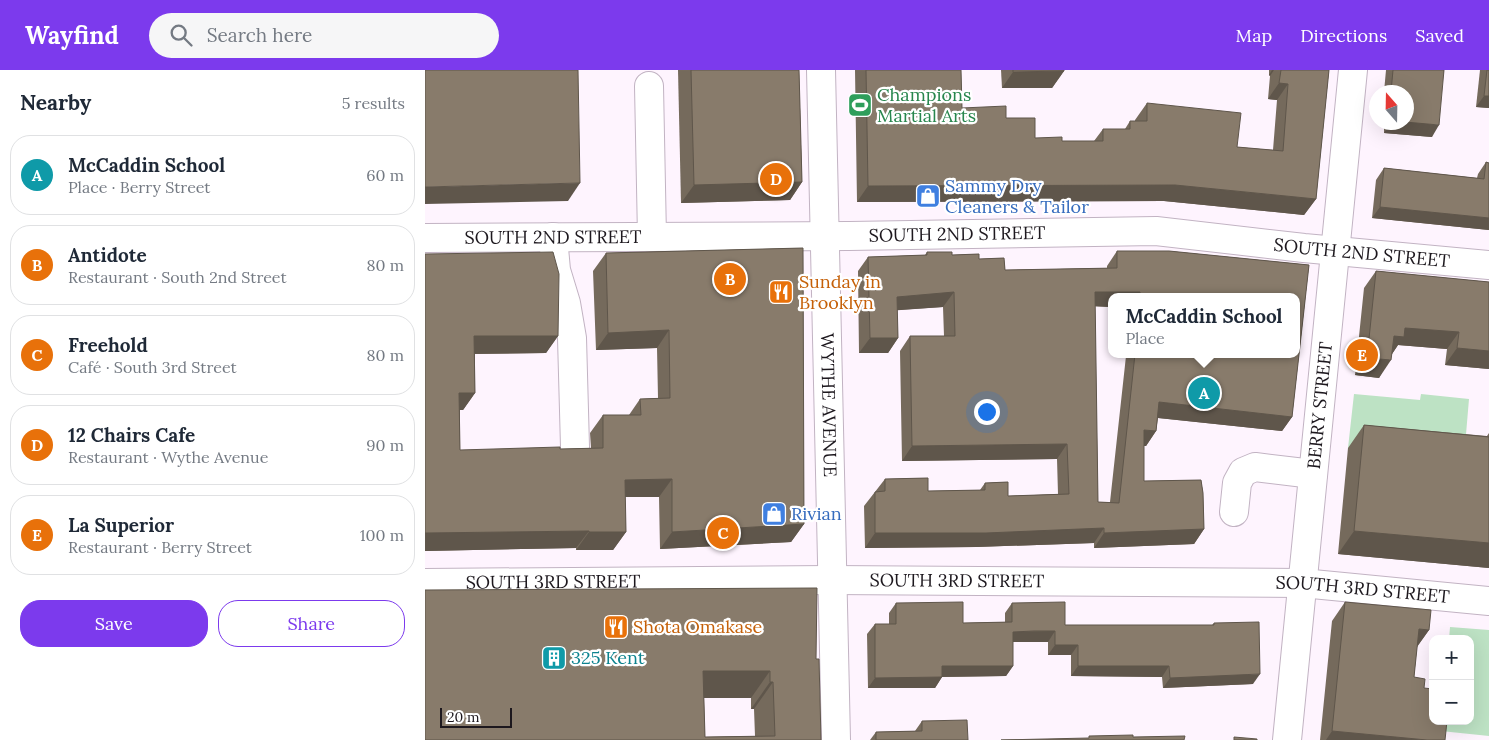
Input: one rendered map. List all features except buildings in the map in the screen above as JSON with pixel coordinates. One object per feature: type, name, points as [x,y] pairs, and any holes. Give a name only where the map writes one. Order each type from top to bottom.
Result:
[{"type":"street","name":"WYTHE AVENUE","points":[[821,70],[836,740]]},
{"type":"street","name":"BERRY STREET","points":[[1287,740],[1353,70]]},
{"type":"street","points":[[649,86],[652,237]]},
{"type":"street","name":"SOUTH 2ND STREET","points":[[425,238],[1156,231],[1335,251],[1489,265]]},
{"type":"street","points":[[553,237],[556,270],[566,303],[571,338],[575,447]]},
{"type":"street","points":[[1234,512],[1237,483],[1243,472],[1255,467],[1313,474]]},
{"type":"street","name":"SOUTH 3RD STREET","points":[[425,583],[831,580],[1302,583],[1489,601]]},
{"type":"green space","points":[[1354,394],[1420,400],[1421,394],[1469,399],[1464,458],[1348,448]]},
{"type":"green space","points":[[1450,627],[1489,630],[1489,736],[1441,731],[1441,725],[1474,725],[1474,635],[1449,635]]},
{"type":"place","name":"Champions Martial Arts","points":[[860,105]]},
{"type":"place","name":"12 Chairs Cafe","points":[[776,179]]},
{"type":"place","name":"Sammy Dry Cleaners & Tailor","points":[[928,196]]},
{"type":"place","name":"Antidote","points":[[730,279]]},
{"type":"place","name":"Sunday in Brooklyn","points":[[781,292]]},
{"type":"place","name":"La Superior","points":[[1362,355]]},
{"type":"place","name":"McCaddin School","points":[[1204,393]]},
{"type":"place","name":"Rivian","points":[[774,514]]},
{"type":"place","name":"Freehold","points":[[723,533]]},
{"type":"place","name":"Shota Omakase","points":[[616,627]]},
{"type":"place","name":"325 Kent","points":[[554,658]]}]
